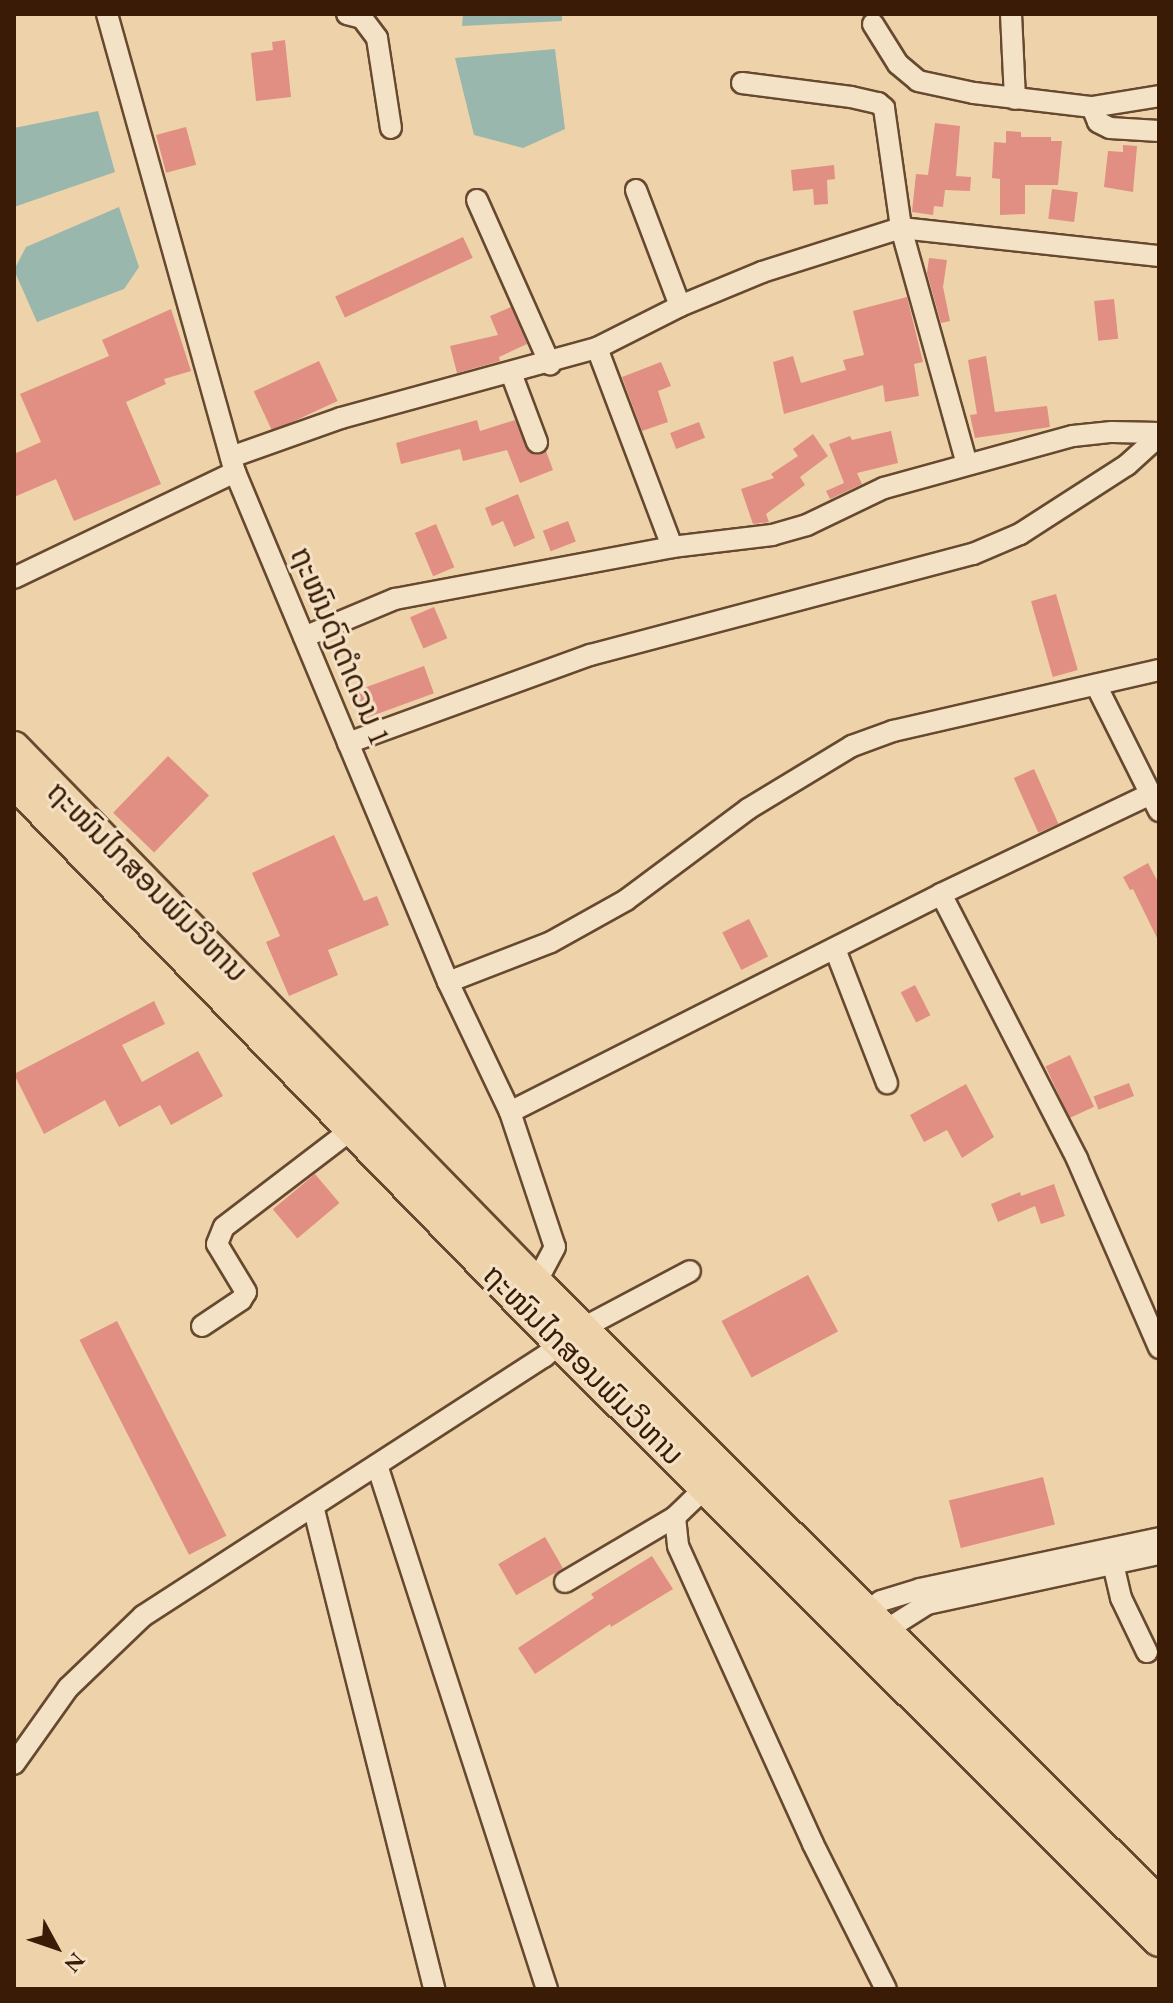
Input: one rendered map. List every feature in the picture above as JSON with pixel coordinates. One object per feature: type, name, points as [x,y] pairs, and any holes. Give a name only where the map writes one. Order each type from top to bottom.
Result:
[{"type":"highway","name":"ຖະໜົນໄກສອນພົມວິຫານ","points":[[14,747],[25,791],[352,1129],[571,1336],[865,1629],[1159,1941]]},
{"type":"highway","name":"ຖະໜົນໄກສອນພົມວິຫານ","points":[[25,791],[536,1282],[571,1336],[705,1488],[865,1629],[1159,1903]]},
{"type":"street","name":"ຖະໜົນດົງດຳດວນ 1","points":[[107,14],[233,465],[448,982],[510,1112],[555,1247],[536,1282]]},
{"type":"street","points":[[347,14],[362,18],[377,38],[391,128]]},
{"type":"street","points":[[1011,14],[1015,99]]},
{"type":"street","points":[[873,24],[898,64],[918,81],[1015,99],[1092,107],[1159,96]]},
{"type":"street","points":[[742,83],[878,103],[887,120],[901,228],[967,464]]},
{"type":"street","points":[[1092,107],[1098,122],[1110,128],[1159,131]]},
{"type":"street","points":[[636,190],[680,306]]},
{"type":"street","points":[[477,200],[550,364]]},
{"type":"street","points":[[14,578],[233,465],[341,418],[550,364],[597,348],[680,306],[762,272],[901,228],[1159,256]]},
{"type":"street","points":[[597,348],[672,547]]},
{"type":"street","points":[[511,373],[537,442]]},
{"type":"street","points":[[304,637],[395,599],[672,547],[772,535],[807,525],[884,488],[1073,436],[1112,432],[1159,434]]},
{"type":"street","points":[[348,743],[590,655],[973,554],[1020,534],[1127,465],[1159,434]]},
{"type":"street","points":[[448,982],[551,942],[626,900],[748,809],[852,746],[893,731],[1159,670]]},
{"type":"street","points":[[510,1112],[941,894],[1155,802],[1096,685]]},
{"type":"street","points":[[941,894],[1077,1159],[1159,1348]]},
{"type":"street","points":[[835,949],[887,1083]]},
{"type":"street","points":[[202,1326],[241,1300],[246,1292],[217,1244],[224,1227],[352,1129]]},
{"type":"street","points":[[14,1764],[68,1688],[143,1616],[544,1357],[571,1336],[690,1271]]},
{"type":"street","points":[[377,1465],[547,1989]]},
{"type":"street","points":[[565,1582],[675,1517],[705,1488]]},
{"type":"street","points":[[313,1506],[434,1989]]},
{"type":"street","points":[[675,1517],[678,1546],[813,1844],[886,1989]]},
{"type":"street","points":[[865,1629],[927,1604],[1111,1556],[1159,1538]]},
{"type":"street","points":[[1111,1556],[1159,1554]]},
{"type":"street","points":[[1111,1556],[1121,1598],[1147,1652]]},
{"type":"shaded area","points":[[463,14],[562,14],[562,21],[462,26]]},
{"type":"shaded area","points":[[555,49],[565,129],[523,148],[474,135],[455,58]]},
{"type":"shaded area","points":[[98,111],[115,172],[14,207],[14,128]]},
{"type":"shaded area","points":[[119,207],[139,267],[124,289],[37,322],[14,270],[26,247]]},
{"type":"building","points":[[285,40],[291,97],[256,101],[251,53],[273,50],[272,42]]},
{"type":"building","points":[[935,123],[960,126],[956,176],[971,177],[970,191],[945,190],[943,207],[934,206],[933,215],[912,212],[916,174],[928,175]]},
{"type":"building","points":[[186,127],[196,165],[166,173],[156,135]]},
{"type":"building","points":[[1006,131],[1021,132],[1021,137],[1051,137],[1051,141],[1062,141],[1058,185],[1025,185],[1025,214],[1000,215],[1000,179],[992,178],[994,142],[1006,143]]},
{"type":"building","points":[[1123,145],[1137,146],[1133,192],[1104,187],[1108,151],[1123,152]]},
{"type":"building","points":[[834,165],[835,179],[827,180],[828,204],[814,205],[813,189],[793,191],[791,170]]},
{"type":"building","points":[[1052,189],[1078,192],[1074,222],[1048,219]]},
{"type":"building","points":[[463,237],[473,258],[345,317],[335,297]]},
{"type":"building","points":[[929,258],[947,260],[943,287],[950,321],[941,323],[927,273]]},
{"type":"building","points":[[907,297],[923,362],[914,364],[919,396],[885,402],[883,385],[784,414],[773,362],[793,356],[801,383],[846,370],[843,360],[864,355],[853,311]]},
{"type":"building","points":[[1114,299],[1118,339],[1098,341],[1094,301]]},
{"type":"building","points":[[511,307],[527,344],[499,357],[500,361],[457,373],[450,346],[498,335],[490,316]]},
{"type":"building","points":[[171,309],[191,371],[164,379],[166,384],[126,402],[161,484],[74,521],[56,479],[14,497],[14,454],[41,442],[20,394],[109,356],[102,340]]},
{"type":"building","points":[[986,356],[995,412],[1047,406],[1050,427],[975,438],[970,415],[977,414],[968,360]]},
{"type":"building","points":[[319,361],[338,401],[272,431],[254,391]]},
{"type":"building","points":[[661,362],[671,386],[658,391],[668,422],[642,431],[622,377]]},
{"type":"building","points":[[477,420],[480,431],[515,420],[528,451],[536,455],[546,451],[553,470],[520,483],[507,450],[463,461],[460,449],[401,464],[396,443]]},
{"type":"building","points":[[699,422],[705,438],[676,449],[670,433]]},
{"type":"building","points":[[891,431],[898,463],[857,473],[862,484],[830,499],[826,491],[844,483],[829,444],[850,436],[852,440]]},
{"type":"building","points":[[813,434],[828,456],[800,477],[805,485],[766,514],[769,522],[753,524],[741,489],[774,478],[771,474],[798,456],[793,449]]},
{"type":"building","points":[[518,494],[535,538],[514,547],[503,521],[492,526],[485,508]]},
{"type":"building","points":[[568,521],[576,542],[551,551],[543,531]]},
{"type":"building","points":[[436,524],[454,567],[433,576],[415,533]]},
{"type":"building","points":[[1056,594],[1078,670],[1053,677],[1031,601]]},
{"type":"building","points":[[434,607],[447,638],[423,648],[410,617]]},
{"type":"building","points":[[424,666],[434,693],[366,718],[356,691]]},
{"type":"building","points":[[168,756],[209,796],[154,852],[113,813]]},
{"type":"building","points":[[1034,769],[1058,824],[1038,833],[1014,778]]},
{"type":"building","points":[[334,835],[364,901],[377,896],[389,925],[328,950],[338,975],[289,996],[266,942],[280,936],[252,873]]},
{"type":"building","points":[[1148,863],[1159,884],[1159,942],[1133,889],[1130,890],[1123,877]]},
{"type":"building","points":[[749,919],[768,956],[741,970],[722,933]]},
{"type":"building","points":[[915,985],[930,1015],[916,1023],[901,992]]},
{"type":"building","points":[[154,1001],[165,1024],[122,1045],[142,1082],[198,1051],[223,1096],[171,1125],[160,1105],[119,1127],[105,1100],[44,1134],[14,1074]]},
{"type":"building","points":[[1070,1055],[1094,1107],[1070,1118],[1046,1066]]},
{"type":"building","points":[[1129,1083],[1134,1096],[1099,1110],[1094,1097]]},
{"type":"building","points":[[966,1084],[994,1137],[962,1158],[947,1130],[924,1142],[910,1115]]},
{"type":"building","points":[[315,1174],[339,1203],[297,1238],[273,1209]]},
{"type":"building","points":[[1054,1184],[1065,1216],[1041,1224],[1035,1206],[998,1222],[991,1204],[1020,1192],[1021,1196]]},
{"type":"building","points":[[808,1275],[838,1332],[752,1378],[721,1321]]},
{"type":"building","points":[[117,1321],[226,1536],[189,1555],[80,1340]]},
{"type":"building","points":[[1043,1477],[1055,1525],[961,1548],[949,1500]]},
{"type":"building","points":[[545,1537],[563,1568],[516,1595],[498,1564]]},
{"type":"building","points":[[652,1556],[673,1589],[611,1627],[610,1624],[535,1674],[518,1648],[594,1598],[591,1594]]}]
